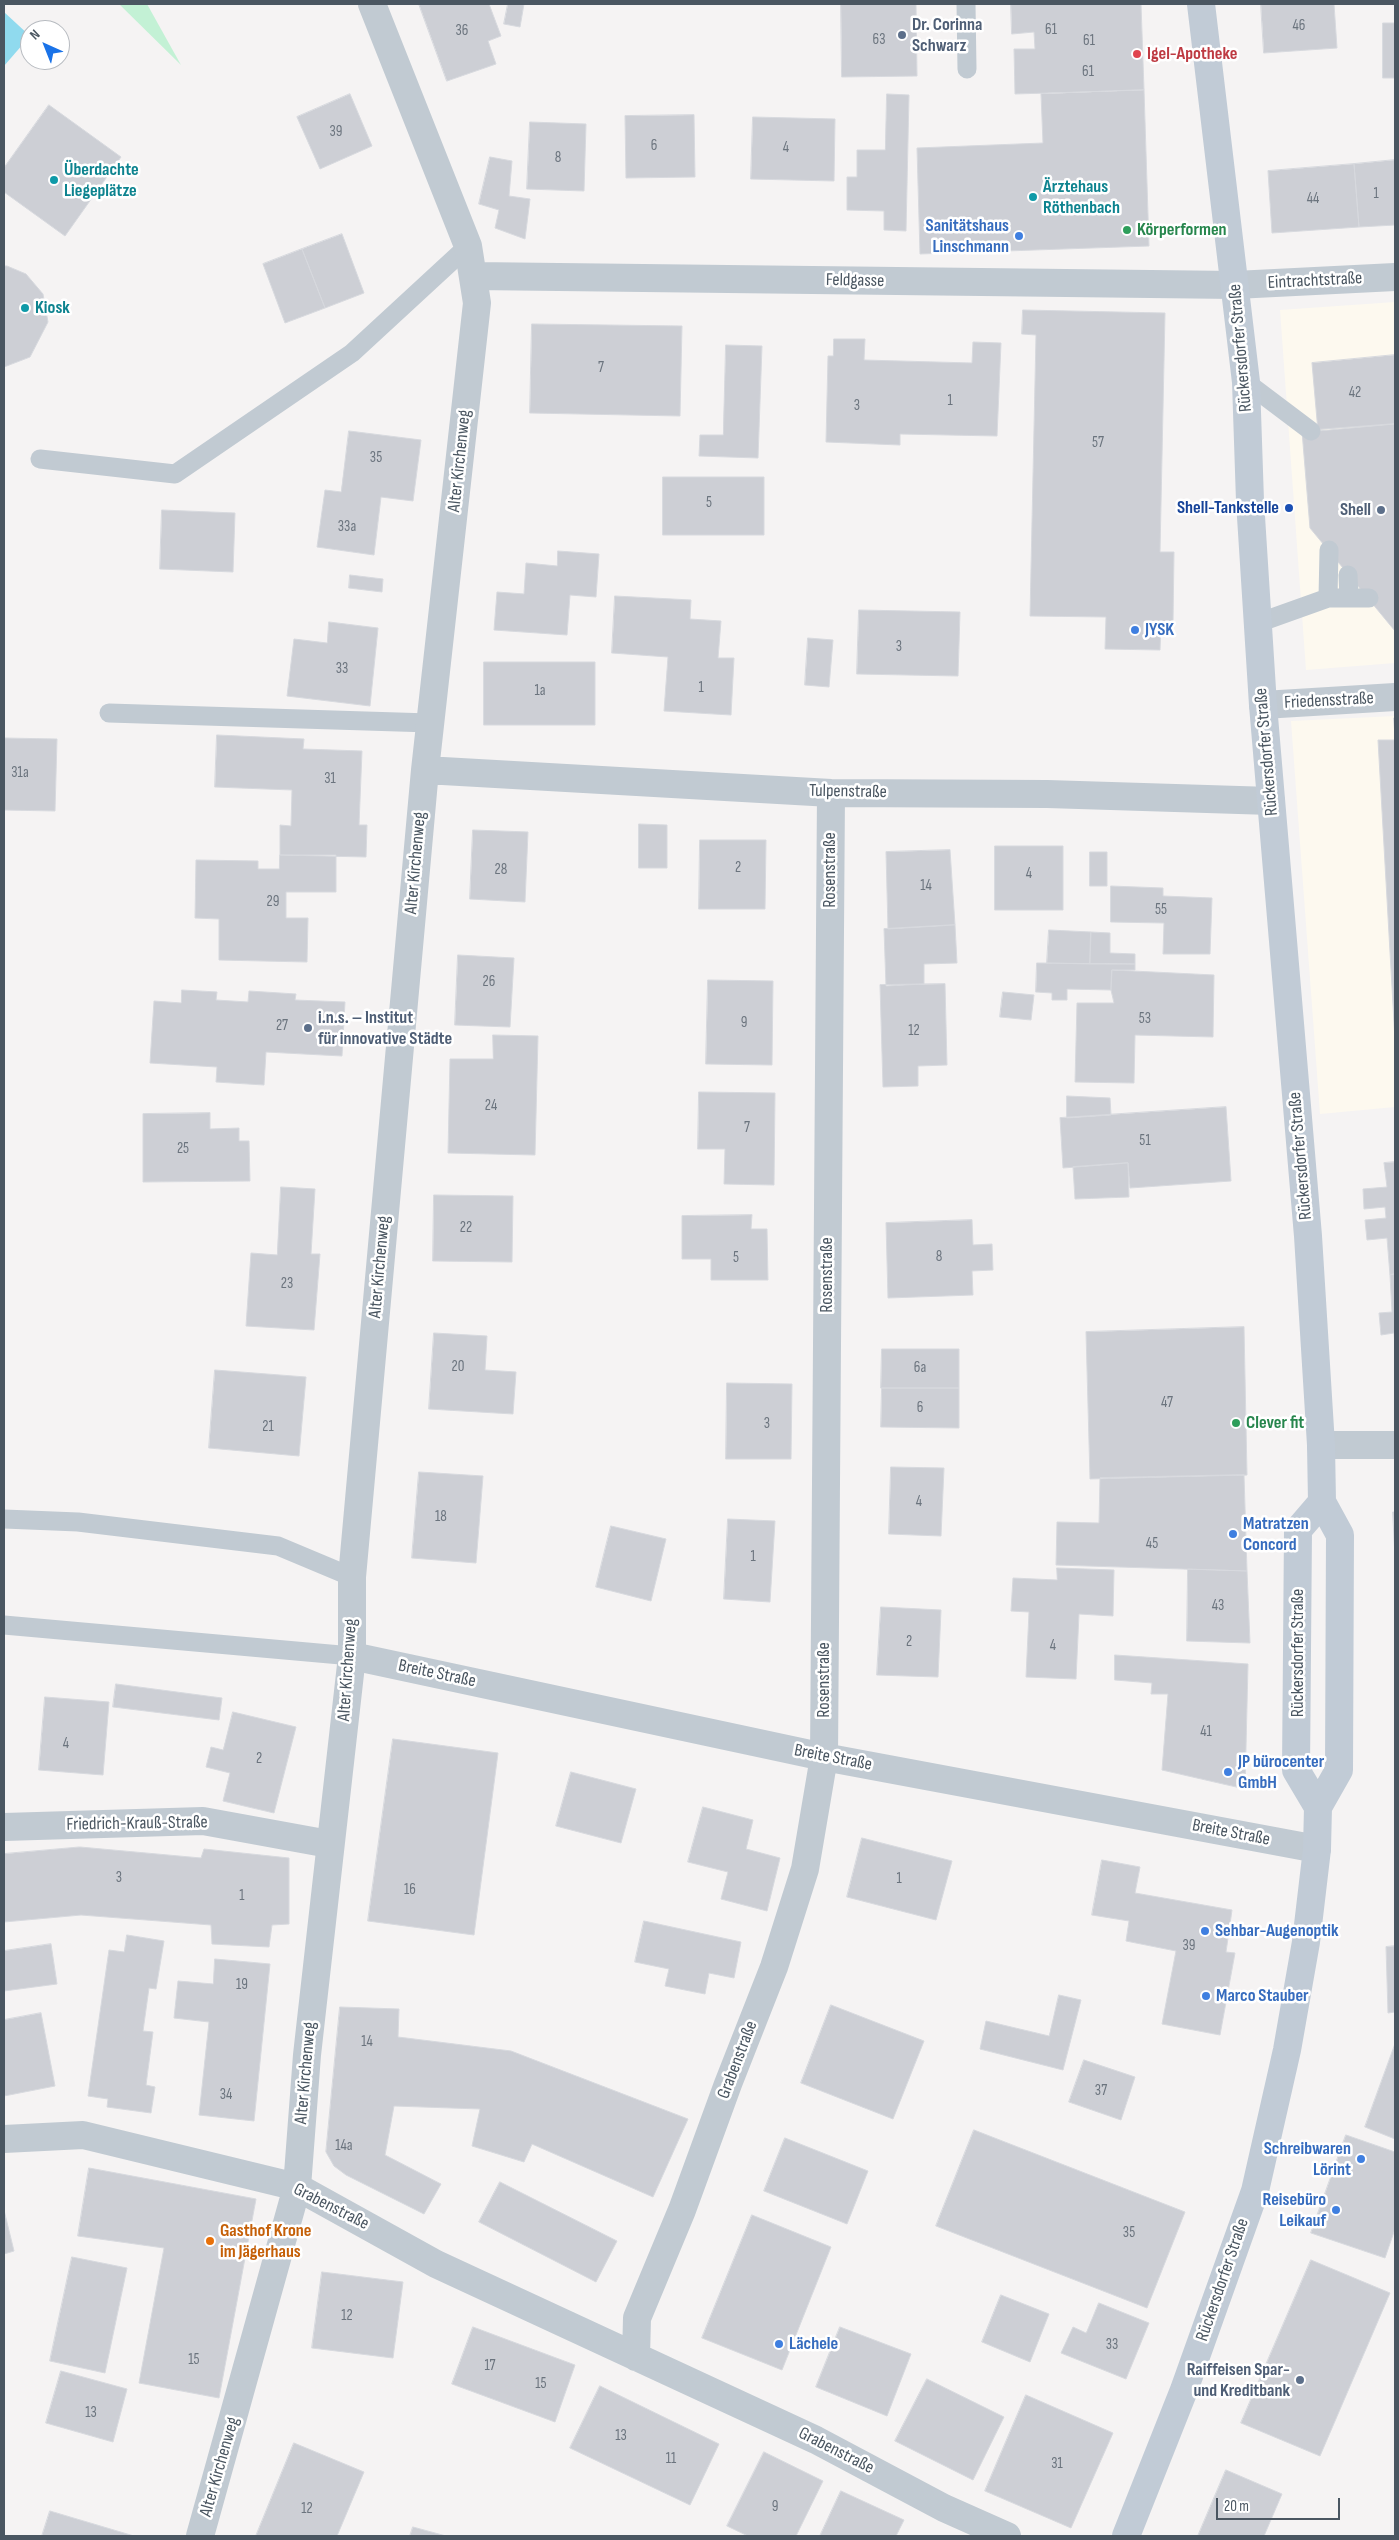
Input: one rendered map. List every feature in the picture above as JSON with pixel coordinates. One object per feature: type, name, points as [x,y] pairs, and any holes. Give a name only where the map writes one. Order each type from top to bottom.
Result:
[{"type":"main road","name":"Rückersdorfer Straße","points":[[1126,2536],[1184,2390],[1254,2191],[1287,2050],[1306,1948],[1317,1849],[1318,1807],[1339,1770],[1340,1535],[1322,1502],[1321,1445],[1308,1236],[1263,705],[1250,501],[1246,382],[1201,4]]},
{"type":"main road","name":"Rückersdorfer Straße","points":[[1318,1807],[1296,1770],[1298,1530],[1322,1502]]},
{"type":"street","name":"Alter Kirchenweg","points":[[200,2536],[297,2187],[307,2055],[329,1844],[352,1656],[352,1577],[425,770],[477,303],[468,246],[372,4]]},
{"type":"street","name":"Feldgasse","points":[[474,276],[1235,285]]},
{"type":"street","name":"Eintrachtstraße","points":[[1235,285],[1395,277]]},
{"type":"street","name":"Friedensstraße","points":[[1263,705],[1395,697]]},
{"type":"street","name":"Tulpenstraße","points":[[425,770],[831,793],[1047,794],[1271,801]]},
{"type":"street","name":"Rosenstraße","points":[[824,1757],[831,793]]},
{"type":"street","points":[[1321,1445],[1395,1445]]},
{"type":"street","name":"Breite Straße","points":[[352,1656],[824,1757],[1317,1849]]},
{"type":"street","name":"Grabenstraße","points":[[636,2357],[637,2318],[682,2210],[780,1949],[805,1869],[824,1757]]},
{"type":"street","name":"Friedrich-Krauß-Straße","points":[[4,1827],[204,1821],[329,1844]]},
{"type":"street","name":"Grabenstraße","points":[[4,2139],[83,2135],[297,2187],[436,2264],[816,2440],[944,2508],[1007,2536]]},
{"type":"lane","points":[[966,4],[968,69]]},
{"type":"lane","points":[[40,458],[175,474],[352,353],[468,246]]},
{"type":"lane","points":[[1246,382],[1311,431]]},
{"type":"lane","points":[[1328,598],[1329,550]]},
{"type":"lane","points":[[1348,575],[1349,598]]},
{"type":"lane","points":[[1258,623],[1328,598],[1369,598]]},
{"type":"lane","points":[[109,712],[430,724]]},
{"type":"lane","points":[[4,1519],[78,1522],[278,1546],[352,1577]]},
{"type":"lane","points":[[4,1625],[352,1656]]},
{"type":"shaded area","points":[[1395,302],[1395,663],[1306,670],[1280,310]]},
{"type":"shaded area","points":[[1395,716],[1395,1107],[1320,1114],[1291,721]]},
{"type":"green space","points":[[119,4],[147,4],[181,65]]},
{"type":"water","points":[[4,12],[20,27],[20,48],[4,66]]},
{"type":"building","points":[[419,4],[489,4],[501,36],[488,41],[496,64],[447,81]]},
{"type":"building","points":[[508,4],[524,4],[520,27],[504,24]]},
{"type":"building","points":[[841,4],[916,4],[917,76],[842,77]]},
{"type":"building","points":[[1011,4],[1141,4],[1144,90],[1015,94],[1014,49],[1035,49],[1034,32],[1012,34]]},
{"type":"building","points":[[1261,4],[1334,4],[1337,48],[1264,53]]},
{"type":"building","points":[[1383,23],[1395,23],[1395,78],[1383,78]]},
{"type":"building","name":"Ärztehaus Röthenbach","points":[[1144,90],[1149,246],[920,254],[917,148],[1043,143],[1041,94]]},
{"type":"building","points":[[350,94],[372,146],[320,169],[297,117]]},
{"type":"building","points":[[887,94],[909,95],[906,231],[884,230],[884,211],[847,210],[847,177],[857,177],[857,150],[885,150]]},
{"type":"building","name":"Überdachte Liegeplätze","points":[[49,105],[121,157],[65,236],[4,192],[4,168]]},
{"type":"building","points":[[694,115],[695,177],[626,178],[625,116]]},
{"type":"building","points":[[753,117],[835,119],[834,181],[751,179]]},
{"type":"building","points":[[530,122],[586,124],[584,191],[527,189]]},
{"type":"building","points":[[490,157],[512,161],[509,196],[530,199],[525,239],[495,228],[499,210],[479,204]]},
{"type":"building","points":[[1395,160],[1395,225],[1359,227],[1354,164]]},
{"type":"building","points":[[1354,164],[1359,227],[1272,233],[1268,171]]},
{"type":"building","points":[[342,234],[364,293],[325,308],[302,249]]},
{"type":"building","points":[[302,249],[325,308],[285,323],[263,264]]},
{"type":"building","name":"Kiosk","points":[[4,266],[26,274],[43,294],[48,322],[30,357],[4,367]]},
{"type":"building","points":[[1023,310],[1165,313],[1160,552],[1174,552],[1173,623],[1161,624],[1160,650],[1105,649],[1106,617],[1030,616],[1036,335],[1022,334]]},
{"type":"building","points":[[532,324],[682,326],[680,416],[530,413]]},
{"type":"building","points":[[834,339],[865,339],[864,360],[972,363],[973,342],[1001,343],[997,436],[900,434],[900,445],[826,442],[828,356],[833,356]]},
{"type":"building","points":[[726,345],[762,346],[758,458],[699,456],[700,435],[723,435]]},
{"type":"building","points":[[1395,355],[1395,424],[1318,431],[1312,363]]},
{"type":"building","points":[[1395,424],[1395,631],[1310,528],[1302,431]]},
{"type":"building","points":[[349,431],[421,440],[413,501],[381,497],[374,555],[317,547],[325,490],[341,492]]},
{"type":"building","points":[[663,477],[764,477],[764,535],[663,535]]},
{"type":"building","points":[[162,510],[235,513],[233,572],[160,569]]},
{"type":"building","points":[[558,551],[599,554],[596,597],[570,595],[567,635],[494,630],[497,592],[524,594],[526,563],[557,566]]},
{"type":"building","points":[[350,575],[383,579],[382,592],[349,588]]},
{"type":"building","points":[[615,596],[691,600],[690,619],[721,621],[718,658],[734,658],[731,715],[664,711],[668,657],[612,653]]},
{"type":"building","points":[[859,610],[960,612],[958,676],[857,674]]},
{"type":"building","points":[[329,622],[378,628],[370,706],[287,696],[294,639],[327,643]]},
{"type":"building","points":[[808,638],[833,640],[829,687],[805,685]]},
{"type":"building","points":[[484,662],[595,662],[595,725],[484,725]]},
{"type":"building","points":[[217,735],[304,739],[303,749],[362,751],[359,825],[367,825],[366,857],[280,855],[280,825],[291,826],[292,790],[215,787]]},
{"type":"building","points":[[4,738],[57,739],[55,811],[4,810]]},
{"type":"building","points":[[1378,740],[1395,740],[1395,1040]]},
{"type":"building","points":[[639,824],[667,825],[667,868],[639,868]]},
{"type":"building","points":[[473,830],[528,832],[525,902],[470,899]]},
{"type":"building","points":[[700,840],[766,840],[765,909],[699,909]]},
{"type":"building","points":[[995,846],[1063,846],[1063,910],[995,910]]},
{"type":"building","points":[[950,850],[955,925],[888,929],[886,852]]},
{"type":"building","points":[[1090,852],[1107,852],[1107,886],[1090,886]]},
{"type":"building","points":[[280,855],[336,855],[336,892],[286,892],[286,918],[308,918],[307,962],[219,960],[219,919],[195,918],[196,860],[258,861],[258,869],[279,869]]},
{"type":"building","points":[[1111,886],[1163,888],[1163,896],[1212,898],[1210,954],[1163,954],[1164,923],[1111,922]]},
{"type":"building","points":[[955,925],[957,963],[924,964],[924,984],[886,986],[884,929]]},
{"type":"building","points":[[1049,930],[1091,932],[1090,964],[1047,963]]},
{"type":"building","points":[[1091,932],[1110,933],[1110,953],[1135,954],[1135,964],[1090,964]]},
{"type":"building","points":[[458,955],[514,958],[510,1027],[455,1025]]},
{"type":"building","points":[[1037,963],[1135,964],[1135,970],[1112,970],[1111,990],[1067,989],[1067,1000],[1052,1000],[1052,993],[1036,992]]},
{"type":"building","points":[[1112,970],[1214,975],[1213,1037],[1135,1035],[1134,1083],[1075,1082],[1077,1003],[1114,1003],[1111,990]]},
{"type":"building","points":[[708,980],[773,981],[772,1065],[706,1064]]},
{"type":"building","points":[[945,984],[947,1065],[918,1066],[918,1086],[883,1087],[880,985]]},
{"type":"building","points":[[182,990],[217,992],[216,1000],[248,1002],[249,991],[296,994],[295,1000],[345,1002],[342,1056],[266,1052],[264,1085],[216,1082],[217,1067],[150,1063],[154,1001],[181,1003]]},
{"type":"building","points":[[1003,992],[1034,995],[1031,1020],[1000,1017]]},
{"type":"building","points":[[493,1035],[538,1036],[535,1155],[448,1153],[450,1059],[493,1059]]},
{"type":"building","points":[[699,1092],[775,1093],[774,1185],[724,1184],[725,1149],[698,1149]]},
{"type":"building","points":[[1067,1096],[1110,1098],[1111,1115],[1067,1118]]},
{"type":"building","points":[[1226,1107],[1231,1181],[1130,1188],[1128,1163],[1063,1168],[1060,1118]]},
{"type":"building","points":[[210,1113],[210,1129],[239,1128],[239,1141],[249,1141],[250,1181],[143,1182],[143,1114]]},
{"type":"building","points":[[1395,1162],[1395,1274],[1390,1275],[1387,1238],[1367,1240],[1365,1220],[1386,1218],[1385,1207],[1364,1209],[1363,1189],[1387,1187],[1384,1163]]},
{"type":"building","points":[[1128,1163],[1129,1197],[1075,1199],[1073,1167]]},
{"type":"building","points":[[281,1187],[315,1189],[311,1254],[320,1254],[314,1330],[246,1326],[251,1253],[277,1255]]},
{"type":"building","points":[[434,1195],[513,1196],[512,1262],[433,1261]]},
{"type":"building","points":[[752,1215],[751,1229],[767,1229],[768,1280],[711,1280],[711,1259],[682,1259],[682,1216]]},
{"type":"building","points":[[972,1220],[973,1245],[992,1244],[993,1270],[972,1271],[973,1295],[888,1298],[886,1223]]},
{"type":"building","points":[[1395,1274],[1395,1346],[1394,1333],[1381,1335],[1379,1313],[1392,1312],[1390,1275]]},
{"type":"building","points":[[1244,1327],[1247,1475],[1090,1479],[1086,1332]]},
{"type":"building","points":[[434,1333],[487,1336],[485,1370],[516,1372],[513,1414],[429,1409]]},
{"type":"building","points":[[882,1349],[959,1349],[959,1388],[881,1388]]},
{"type":"building","points":[[215,1370],[306,1377],[299,1456],[209,1448]]},
{"type":"building","points":[[727,1383],[792,1384],[791,1459],[726,1459]]},
{"type":"building","points":[[882,1388],[959,1388],[959,1428],[881,1427]]},
{"type":"building","points":[[891,1467],[944,1468],[941,1536],[889,1534]]},
{"type":"building","points":[[419,1472],[483,1476],[476,1563],[412,1558]]},
{"type":"building","points":[[1244,1475],[1247,1571],[1056,1565],[1057,1522],[1099,1523],[1100,1478]]},
{"type":"building","points":[[1393,1512],[1395,1512],[1395,1556]]},
{"type":"building","points":[[728,1519],[775,1521],[770,1602],[724,1599]]},
{"type":"building","points":[[611,1526],[666,1539],[651,1601],[596,1587]]},
{"type":"building","points":[[1057,1568],[1114,1570],[1113,1616],[1079,1614],[1076,1679],[1026,1677],[1029,1612],[1011,1611],[1013,1578],[1057,1580]]},
{"type":"building","points":[[1188,1569],[1247,1571],[1250,1643],[1187,1641]]},
{"type":"building","points":[[881,1607],[941,1610],[938,1677],[877,1675]]},
{"type":"building","points":[[1115,1655],[1248,1664],[1245,1789],[1162,1770],[1168,1694],[1151,1694],[1152,1683],[1115,1680]]},
{"type":"building","points":[[116,1684],[222,1698],[219,1720],[113,1707]]},
{"type":"building","points":[[45,1697],[109,1702],[103,1775],[39,1770]]},
{"type":"building","points":[[233,1712],[296,1727],[274,1813],[223,1801],[230,1773],[206,1767],[211,1747],[223,1750]]},
{"type":"building","points":[[393,1739],[498,1753],[474,1935],[368,1921]]},
{"type":"building","points":[[571,1772],[636,1789],[621,1843],[556,1826]]},
{"type":"building","points":[[703,1807],[753,1820],[746,1849],[780,1858],[767,1911],[721,1899],[728,1872],[688,1862]]},
{"type":"building","points":[[862,1838],[952,1861],[936,1920],[847,1897]]},
{"type":"building","points":[[80,1847],[201,1858],[204,1849],[289,1858],[289,1924],[272,1925],[269,1947],[212,1944],[211,1925],[81,1915],[4,1922],[4,1854]]},
{"type":"building","points":[[1102,1860],[1140,1867],[1135,1893],[1232,1910],[1226,1952],[1235,1953],[1220,2035],[1162,2024],[1176,1951],[1126,1941],[1129,1921],[1092,1915]]},
{"type":"building","points":[[644,1921],[741,1942],[734,1978],[709,1973],[705,1994],[665,1986],[669,1969],[635,1962]]},
{"type":"building","points":[[127,1935],[164,1941],[156,1989],[149,1988],[143,2031],[153,2032],[146,2085],[155,2087],[151,2113],[107,2107],[108,2099],[88,2096],[109,1950],[124,1952]]},
{"type":"building","points":[[51,1944],[57,1984],[4,1991],[4,1951]]},
{"type":"building","points":[[1395,1946],[1395,2012],[1388,2013],[1386,1947]]},
{"type":"building","points":[[215,1959],[270,1964],[254,2121],[199,2115],[209,2022],[174,2018],[178,1981],[213,1984]]},
{"type":"building","points":[[1059,1995],[1081,2000],[1063,2070],[980,2049],[986,2021],[1049,2036]]},
{"type":"building","points":[[831,2005],[924,2041],[893,2119],[801,2083]]},
{"type":"building","points":[[340,2007],[399,2009],[398,2037],[511,2051],[688,2119],[653,2197],[532,2144],[524,2162],[472,2146],[480,2109],[394,2106],[385,2155],[441,2184],[424,2214],[346,2175],[334,2166],[326,2152]]},
{"type":"building","points":[[41,2013],[55,2086],[4,2096],[4,2020]]},
{"type":"building","points":[[1395,2044],[1395,2139],[1365,2127]]},
{"type":"building","points":[[1084,2060],[1135,2077],[1121,2120],[1069,2102]]},
{"type":"building","points":[[974,2130],[1185,2212],[1147,2308],[936,2226]]},
{"type":"building","points":[[1346,2135],[1395,2152],[1395,2229],[1385,2258],[1311,2233]]},
{"type":"building","points":[[785,2138],[868,2171],[847,2224],[764,2191]]},
{"type":"building","points":[[89,2168],[256,2199],[219,2398],[139,2383],[164,2248],[78,2236]]},
{"type":"building","points":[[500,2182],[617,2241],[596,2282],[479,2222]]},
{"type":"building","points":[[4,2210],[14,2251],[4,2254]]},
{"type":"building","points":[[752,2215],[831,2247],[782,2370],[702,2338]]},
{"type":"building","points":[[72,2257],[127,2268],[105,2373],[50,2361]]},
{"type":"building","points":[[1311,2260],[1390,2293],[1320,2456],[1241,2423]]},
{"type":"building","points":[[322,2272],[403,2282],[393,2358],[312,2348]]},
{"type":"building","points":[[1001,2295],[1049,2314],[1030,2362],[982,2342]]},
{"type":"building","points":[[1099,2303],[1149,2323],[1126,2379],[1061,2353],[1073,2327],[1086,2333]]},
{"type":"building","points":[[473,2327],[575,2365],[555,2422],[452,2384]]},
{"type":"building","points":[[840,2327],[911,2354],[887,2416],[816,2387]]},
{"type":"building","points":[[61,2371],[127,2389],[113,2442],[46,2423]]},
{"type":"building","points":[[927,2379],[1004,2417],[973,2480],[895,2441]]},
{"type":"building","points":[[600,2386],[719,2444],[690,2505],[570,2448]]},
{"type":"building","points":[[1026,2395],[1113,2433],[1071,2528],[985,2491]]},
{"type":"building","points":[[294,2443],[364,2472],[337,2536],[256,2536]]},
{"type":"building","points":[[764,2452],[823,2481],[796,2536],[748,2536],[727,2526]]},
{"type":"building","points":[[1226,2470],[1282,2494],[1264,2536],[1198,2536]]},
{"type":"building","points":[[841,2491],[904,2520],[896,2536],[820,2536]]},
{"type":"building","points":[[50,2511],[134,2536],[42,2536]]},
{"type":"building","points":[[413,2527],[446,2536],[410,2536]]},
{"type":"place","name":"Dr. Corinna Schwarz","points":[[902,35]]},
{"type":"place","name":"Igel-Apotheke","points":[[1137,54]]},
{"type":"place","name":"Überdachte Liegeplätze","points":[[54,180]]},
{"type":"place","name":"Ärztehaus Röthenbach","points":[[1033,197]]},
{"type":"place","name":"Körperformen","points":[[1127,230]]},
{"type":"place","name":"Sanitätshaus Linschmann","points":[[1019,236]]},
{"type":"place","name":"Kiosk","points":[[25,308]]},
{"type":"place","name":"Shell-Tankstelle","points":[[1289,508]]},
{"type":"place","name":"Shell","points":[[1381,510]]},
{"type":"place","name":"JYSK","points":[[1135,630]]},
{"type":"place","name":"i.n.s. – Institut für innovative Städte","points":[[308,1028]]},
{"type":"place","name":"Clever fit","points":[[1236,1423]]},
{"type":"place","name":"Matratzen Concord","points":[[1233,1534]]},
{"type":"place","name":"JP bürocenter GmbH","points":[[1228,1772]]},
{"type":"place","name":"Sehbar-Augenoptik","points":[[1205,1931]]},
{"type":"place","name":"Marco Stauber","points":[[1206,1996]]},
{"type":"place","name":"Schreibwaren Lörint","points":[[1361,2159]]},
{"type":"place","name":"Reisebüro Leikauf","points":[[1336,2210]]},
{"type":"place","name":"Gasthof Krone im Jägerhaus","points":[[210,2241]]},
{"type":"place","name":"Lächele","points":[[779,2344]]},
{"type":"place","name":"Raiffeisen Spar- und Kreditbank","points":[[1300,2380]]}]
